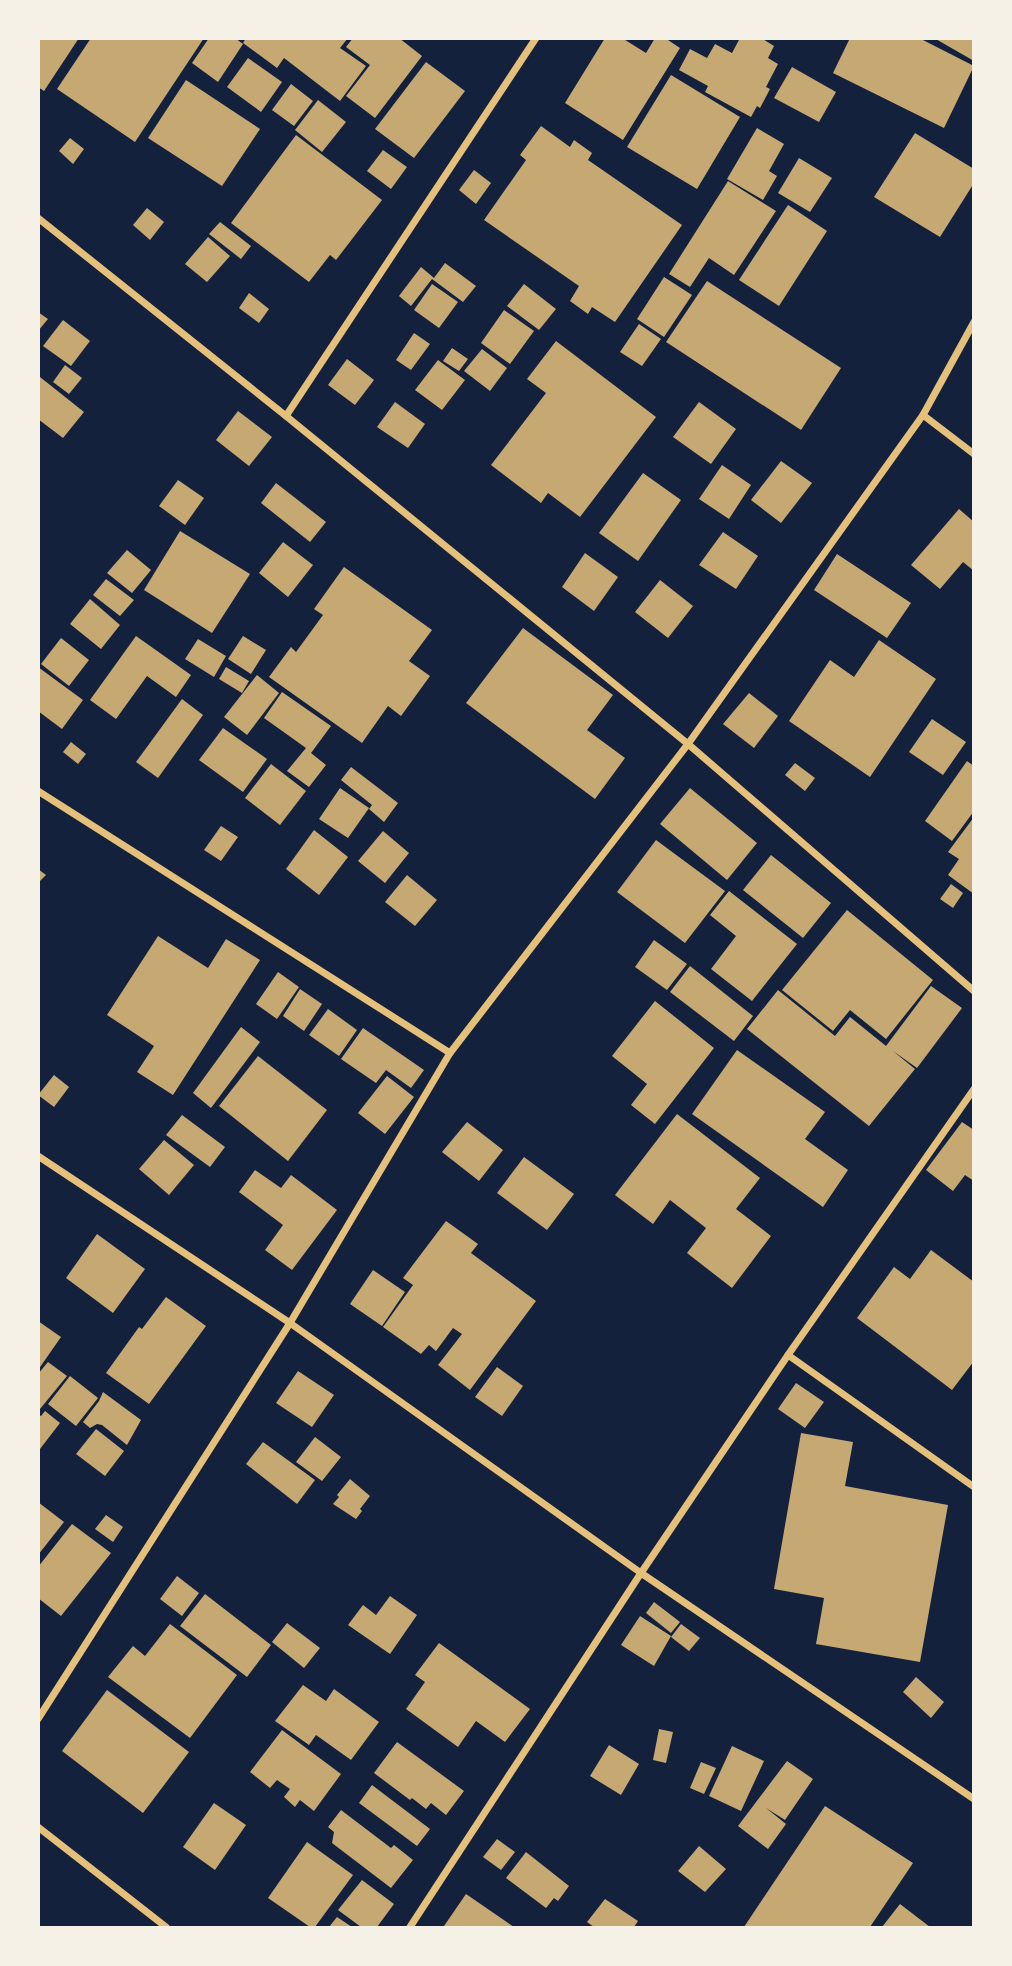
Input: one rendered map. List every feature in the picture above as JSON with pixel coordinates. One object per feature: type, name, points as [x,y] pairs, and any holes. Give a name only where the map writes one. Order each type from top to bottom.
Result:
[{"type":"street","points":[[286,416],[536,38]]},
{"type":"street","points":[[38,218],[688,744],[974,991]]},
{"type":"street","points":[[38,1719],[290,1323],[450,1054],[688,744],[923,415],[974,322]]},
{"type":"street","points":[[923,415],[974,454]]},
{"type":"street","points":[[38,791],[450,1054]]},
{"type":"street","points":[[410,1927],[641,1573],[788,1355],[974,1088]]},
{"type":"street","points":[[38,1156],[290,1323],[641,1573],[974,1799]]},
{"type":"street","points":[[788,1355],[974,1487]]},
{"type":"street","points":[[38,1827],[166,1927]]},
{"type":"building","points":[[38,38],[79,38],[44,91],[38,87]]},
{"type":"building","points":[[91,38],[204,38],[135,142],[57,89]]},
{"type":"building","points":[[209,38],[235,38],[243,44],[218,82],[192,63]]},
{"type":"building","points":[[246,38],[348,38],[340,48],[366,66],[340,101],[284,58],[277,68],[243,43]]},
{"type":"building","points":[[353,38],[399,38],[422,56],[375,118],[346,96],[370,65],[346,47]]},
{"type":"building","points":[[605,38],[622,38],[646,53],[655,38],[665,38],[680,48],[623,140],[565,103]]},
{"type":"building","points":[[740,38],[761,38],[774,46],[768,58],[778,64],[766,87],[770,89],[760,108],[757,106],[751,117],[705,92],[708,86],[679,70],[690,49],[707,58],[715,44],[732,53]]},
{"type":"building","points":[[850,38],[919,38],[974,66],[944,128],[833,73]]},
{"type":"building","points":[[934,38],[974,38],[974,61]]},
{"type":"building","points":[[248,58],[282,82],[261,112],[227,87]]},
{"type":"building","points":[[426,62],[465,91],[414,158],[375,129]]},
{"type":"building","points":[[792,67],[836,92],[819,122],[774,98]]},
{"type":"building","points":[[671,75],[740,117],[697,189],[627,147]]},
{"type":"building","points":[[186,80],[260,129],[222,186],[148,138]]},
{"type":"building","points":[[291,84],[313,101],[294,126],[272,110]]},
{"type":"building","points":[[318,100],[346,122],[322,152],[295,130]]},
{"type":"building","points":[[541,126],[570,147],[574,140],[592,153],[588,160],[682,225],[615,322],[592,307],[588,314],[570,301],[579,286],[484,220],[526,160],[520,155]]},
{"type":"building","points":[[757,128],[784,144],[769,171],[777,176],[763,200],[727,179]]},
{"type":"building","points":[[915,133],[974,169],[974,183],[940,237],[874,197]]},
{"type":"building","points":[[296,135],[382,200],[336,260],[330,255],[309,282],[231,223]]},
{"type":"building","points":[[70,138],[84,149],[73,164],[59,151]]},
{"type":"building","points":[[383,150],[407,167],[391,189],[367,171]]},
{"type":"building","points":[[799,158],[832,178],[810,212],[778,193]]},
{"type":"building","points":[[474,170],[491,183],[476,204],[459,190]]},
{"type":"building","points":[[728,181],[776,211],[734,275],[709,258],[690,287],[669,274]]},
{"type":"building","points":[[788,205],[827,231],[779,306],[739,280]]},
{"type":"building","points":[[147,208],[164,222],[150,240],[133,225]]},
{"type":"building","points":[[220,222],[251,246],[241,259],[209,234]]},
{"type":"building","points":[[208,237],[230,256],[207,282],[185,264]]},
{"type":"building","points":[[445,263],[476,286],[463,302],[432,279],[411,306],[399,296],[421,267],[434,278]]},
{"type":"building","points":[[664,277],[692,295],[664,337],[637,319]]},
{"type":"building","points":[[707,281],[841,368],[801,430],[666,342]]},
{"type":"building","points":[[432,284],[458,302],[439,328],[414,310]]},
{"type":"building","points":[[524,284],[556,309],[539,330],[507,306]]},
{"type":"building","points":[[249,293],[269,309],[259,323],[239,308]]},
{"type":"building","points":[[504,310],[534,331],[510,364],[481,343]]},
{"type":"building","points":[[38,312],[48,319],[38,331]]},
{"type":"building","points":[[63,320],[90,341],[71,366],[43,346]]},
{"type":"building","points":[[639,324],[661,339],[642,366],[620,352]]},
{"type":"building","points":[[414,333],[430,344],[411,370],[396,360]]},
{"type":"building","points":[[556,341],[656,417],[580,517],[548,493],[541,503],[491,465],[546,393],[527,379]]},
{"type":"building","points":[[452,348],[468,359],[459,371],[443,361]]},
{"type":"building","points":[[482,349],[507,368],[490,391],[464,371]]},
{"type":"building","points":[[347,359],[374,380],[355,405],[328,385]]},
{"type":"building","points":[[438,360],[465,380],[442,410],[415,390]]},
{"type":"building","points":[[65,365],[82,378],[69,394],[53,382]]},
{"type":"building","points":[[40,377],[84,412],[63,438],[38,419]]},
{"type":"building","points":[[395,402],[425,424],[408,448],[377,427]]},
{"type":"building","points":[[699,402],[736,429],[711,464],[673,437]]},
{"type":"building","points":[[238,411],[272,437],[249,466],[216,440]]},
{"type":"building","points":[[781,461],[812,483],[781,523],[751,500]]},
{"type":"building","points":[[722,465],[751,485],[729,519],[699,499]]},
{"type":"building","points":[[643,473],[681,500],[638,561],[599,533]]},
{"type":"building","points":[[178,480],[204,498],[185,525],[159,506]]},
{"type":"building","points":[[276,483],[326,522],[310,542],[261,503]]},
{"type":"building","points":[[959,509],[974,522],[974,571],[963,562],[940,589],[911,565]]},
{"type":"building","points":[[180,531],[250,574],[212,633],[144,590]]},
{"type":"building","points":[[723,532],[758,556],[736,589],[699,565]]},
{"type":"building","points":[[283,542],[313,565],[288,597],[259,573]]},
{"type":"building","points":[[127,550],[151,570],[132,593],[107,573]]},
{"type":"building","points":[[585,553],[618,577],[594,611],[562,587]]},
{"type":"building","points":[[837,554],[911,603],[887,638],[814,590]]},
{"type":"building","points":[[344,567],[432,630],[409,661],[430,676],[401,716],[388,706],[362,743],[269,677],[291,647],[296,652],[323,615],[314,609]]},
{"type":"building","points":[[106,579],[134,600],[120,616],[93,595]]},
{"type":"building","points":[[660,580],[693,606],[668,638],[635,612]]},
{"type":"building","points":[[90,599],[120,625],[101,649],[70,624]]},
{"type":"building","points":[[523,628],[613,695],[587,730],[625,758],[595,799],[466,703]]},
{"type":"building","points":[[136,636],[191,675],[176,697],[147,676],[116,719],[90,700]]},
{"type":"building","points":[[243,636],[266,650],[251,674],[228,659]]},
{"type":"building","points":[[61,638],[89,660],[69,686],[41,664]]},
{"type":"building","points":[[198,639],[226,656],[214,677],[185,659]]},
{"type":"building","points":[[879,640],[936,679],[870,777],[789,721],[830,660],[854,677]]},
{"type":"building","points":[[38,667],[83,700],[62,729],[38,711]]},
{"type":"building","points":[[226,667],[249,681],[242,693],[219,679]]},
{"type":"building","points":[[257,675],[279,693],[247,735],[224,717]]},
{"type":"building","points":[[282,692],[331,726],[311,753],[326,765],[309,787],[287,771],[306,748],[264,718]]},
{"type":"building","points":[[749,693],[778,716],[754,748],[723,724]]},
{"type":"building","points":[[182,699],[203,715],[158,778],[136,762]]},
{"type":"building","points":[[932,719],[966,742],[943,775],[909,752]]},
{"type":"building","points":[[223,728],[267,759],[243,792],[199,760]]},
{"type":"building","points":[[71,742],[86,754],[78,764],[63,752]]},
{"type":"building","points":[[967,761],[974,766],[974,811],[952,841],[925,821]]},
{"type":"building","points":[[795,763],[815,778],[805,791],[785,775]]},
{"type":"building","points":[[271,764],[306,791],[280,825],[245,798]]},
{"type":"building","points":[[351,767],[398,803],[384,822],[369,809],[372,805],[341,780]]},
{"type":"building","points":[[340,788],[369,808],[348,838],[319,819]]},
{"type":"building","points":[[690,788],[757,843],[727,880],[660,824]]},
{"type":"building","points":[[974,817],[974,894],[948,875],[959,859],[948,852]]},
{"type":"building","points":[[221,826],[238,837],[221,861],[204,850]]},
{"type":"building","points":[[314,830],[348,857],[319,895],[286,869]]},
{"type":"building","points":[[383,831],[409,853],[385,883],[358,861]]},
{"type":"building","points":[[656,840],[725,891],[685,943],[617,892]]},
{"type":"building","points":[[771,855],[831,903],[803,938],[743,890]]},
{"type":"building","points":[[38,869],[46,875],[38,883]]},
{"type":"building","points":[[407,875],[437,900],[415,926],[385,902]]},
{"type":"building","points":[[951,884],[963,893],[953,908],[940,899]]},
{"type":"building","points":[[729,891],[797,944],[752,1001],[711,969],[736,936],[710,915]]},
{"type":"building","points":[[847,910],[933,980],[886,1039],[850,1010],[833,1031],[782,990]]},
{"type":"building","points":[[158,936],[208,968],[226,939],[260,960],[173,1095],[137,1072],[154,1046],[107,1015]]},
{"type":"building","points":[[654,940],[687,964],[667,990],[635,967]]},
{"type":"building","points":[[690,966],[753,1016],[734,1041],[670,992]]},
{"type":"building","points":[[278,972],[299,987],[277,1019],[256,1004]]},
{"type":"building","points":[[931,986],[962,1008],[917,1068],[893,1051],[915,1069],[869,1126],[747,1029],[778,990],[835,1036],[850,1017],[886,1046]]},
{"type":"building","points":[[300,989],[322,1004],[304,1031],[283,1016]]},
{"type":"building","points":[[655,1001],[714,1048],[655,1124],[631,1105],[647,1084],[612,1056]]},
{"type":"building","points":[[328,1009],[357,1030],[339,1056],[309,1035]]},
{"type":"building","points":[[241,1027],[260,1042],[211,1108],[193,1093]]},
{"type":"building","points":[[363,1028],[424,1070],[411,1088],[386,1070],[376,1083],[341,1059]]},
{"type":"building","points":[[737,1050],[825,1112],[805,1139],[848,1170],[823,1207],[692,1114]]},
{"type":"building","points":[[258,1056],[327,1110],[288,1161],[219,1106]]},
{"type":"building","points":[[54,1075],[69,1087],[54,1107],[38,1095]]},
{"type":"building","points":[[387,1076],[414,1097],[385,1134],[358,1113]]},
{"type":"building","points":[[677,1114],[760,1178],[736,1209],[771,1236],[732,1288],[687,1253],[706,1228],[670,1200],[653,1224],[615,1195]]},
{"type":"building","points":[[182,1115],[225,1147],[210,1167],[166,1135]]},
{"type":"building","points":[[467,1122],[503,1150],[479,1181],[442,1152]]},
{"type":"building","points":[[962,1122],[974,1130],[974,1181],[965,1175],[953,1191],[926,1170]]},
{"type":"building","points":[[164,1140],[194,1165],[169,1195],[139,1169]]},
{"type":"building","points":[[524,1157],[574,1194],[547,1230],[497,1193]]},
{"type":"building","points":[[255,1170],[281,1188],[291,1175],[337,1210],[292,1270],[265,1250],[283,1225],[239,1192]]},
{"type":"building","points":[[446,1221],[478,1244],[471,1253],[536,1301],[470,1390],[438,1365],[462,1334],[453,1328],[436,1351],[429,1345],[421,1354],[383,1327],[413,1285],[403,1278]]},
{"type":"building","points":[[97,1234],[145,1269],[113,1313],[66,1278]]},
{"type":"building","points":[[931,1250],[974,1282],[974,1361],[952,1390],[857,1318],[894,1267],[910,1279]]},
{"type":"building","points":[[373,1270],[405,1292],[382,1326],[350,1304]]},
{"type":"building","points":[[166,1297],[206,1326],[149,1404],[106,1373],[139,1327],[142,1329]]},
{"type":"building","points":[[38,1321],[61,1337],[38,1370]]},
{"type":"building","points":[[48,1362],[67,1376],[40,1409],[38,1374]]},
{"type":"building","points":[[497,1367],[523,1386],[502,1416],[475,1397]]},
{"type":"building","points":[[298,1371],[334,1395],[312,1427],[276,1403]]},
{"type":"building","points":[[70,1376],[98,1398],[76,1426],[48,1404]]},
{"type":"building","points":[[796,1383],[824,1402],[805,1428],[778,1409]]},
{"type":"building","points":[[103,1392],[141,1420],[127,1445],[102,1425],[97,1424],[90,1428],[83,1422]]},
{"type":"building","points":[[45,1411],[60,1423],[40,1449],[38,1414],[41,1416]]},
{"type":"building","points":[[96,1429],[124,1451],[105,1476],[76,1454]]},
{"type":"building","points":[[801,1433],[853,1442],[845,1486],[948,1505],[920,1662],[816,1644],[824,1598],[774,1589]]},
{"type":"building","points":[[315,1437],[341,1457],[322,1481],[296,1462]]},
{"type":"building","points":[[263,1442],[315,1480],[297,1504],[246,1464]]},
{"type":"building","points":[[350,1479],[370,1496],[356,1519],[333,1504]]},
{"type":"building","points":[[38,1502],[64,1522],[38,1555]]},
{"type":"building","points":[[106,1515],[123,1527],[113,1542],[95,1529]]},
{"type":"building","points":[[72,1524],[111,1553],[61,1616],[38,1598],[38,1567]]},
{"type":"building","points":[[177,1576],[199,1593],[182,1616],[160,1599]]},
{"type":"building","points":[[205,1594],[271,1645],[247,1677],[180,1626]]},
{"type":"building","points":[[390,1596],[417,1615],[390,1654],[348,1625],[363,1605],[376,1615]]},
{"type":"building","points":[[654,1602],[680,1622],[671,1633],[646,1613]]},
{"type":"building","points":[[640,1616],[671,1636],[654,1666],[621,1645]]},
{"type":"building","points":[[287,1623],[320,1648],[304,1668],[272,1642]]},
{"type":"building","points":[[170,1624],[237,1675],[190,1738],[108,1677],[133,1646],[145,1656]]},
{"type":"building","points":[[681,1624],[700,1638],[689,1651],[671,1637]]},
{"type":"building","points":[[439,1643],[530,1709],[505,1742],[476,1721],[458,1747],[406,1709],[425,1682],[415,1675]]},
{"type":"building","points":[[916,1677],[944,1702],[931,1718],[903,1692]]},
{"type":"building","points":[[303,1685],[326,1701],[334,1689],[379,1722],[351,1760],[316,1735],[309,1745],[275,1721]]},
{"type":"building","points":[[107,1690],[189,1752],[143,1813],[62,1751]]},
{"type":"building","points":[[659,1729],[673,1732],[666,1763],[653,1760]]},
{"type":"building","points":[[282,1730],[341,1774],[314,1811],[300,1800],[295,1807],[284,1797],[290,1789],[277,1780],[270,1788],[250,1772]]},
{"type":"building","points":[[397,1742],[464,1791],[446,1815],[431,1803],[426,1809],[412,1798],[410,1800],[374,1773]]},
{"type":"building","points":[[609,1745],[639,1764],[621,1795],[590,1776]]},
{"type":"building","points":[[732,1746],[764,1761],[741,1811],[709,1796]]},
{"type":"building","points":[[787,1761],[813,1779],[785,1820],[766,1808],[786,1824],[768,1849],[738,1826]]},
{"type":"building","points":[[701,1762],[716,1768],[704,1794],[690,1788]]},
{"type":"building","points":[[372,1785],[430,1829],[417,1846],[359,1803]]},
{"type":"building","points":[[214,1803],[246,1825],[215,1870],[183,1847]]},
{"type":"building","points":[[825,1806],[913,1863],[870,1927],[744,1927]]},
{"type":"building","points":[[341,1810],[391,1848],[394,1845],[413,1860],[391,1888],[332,1843],[334,1832],[328,1827]]},
{"type":"building","points":[[497,1839],[515,1852],[501,1870],[483,1857]]},
{"type":"building","points":[[307,1842],[353,1875],[315,1927],[310,1927],[268,1898]]},
{"type":"building","points":[[699,1846],[726,1869],[705,1892],[678,1871]]},
{"type":"building","points":[[526,1852],[569,1886],[558,1901],[554,1898],[546,1908],[506,1878]]},
{"type":"building","points":[[362,1880],[394,1904],[377,1927],[361,1927],[338,1910]]},
{"type":"building","points":[[466,1894],[514,1927],[444,1926]]},
{"type":"building","points":[[605,1899],[638,1921],[634,1927],[594,1927],[587,1922]]},
{"type":"building","points":[[900,1904],[930,1927],[882,1927]]},
{"type":"building","points":[[337,1917],[352,1927],[329,1927]]}]
